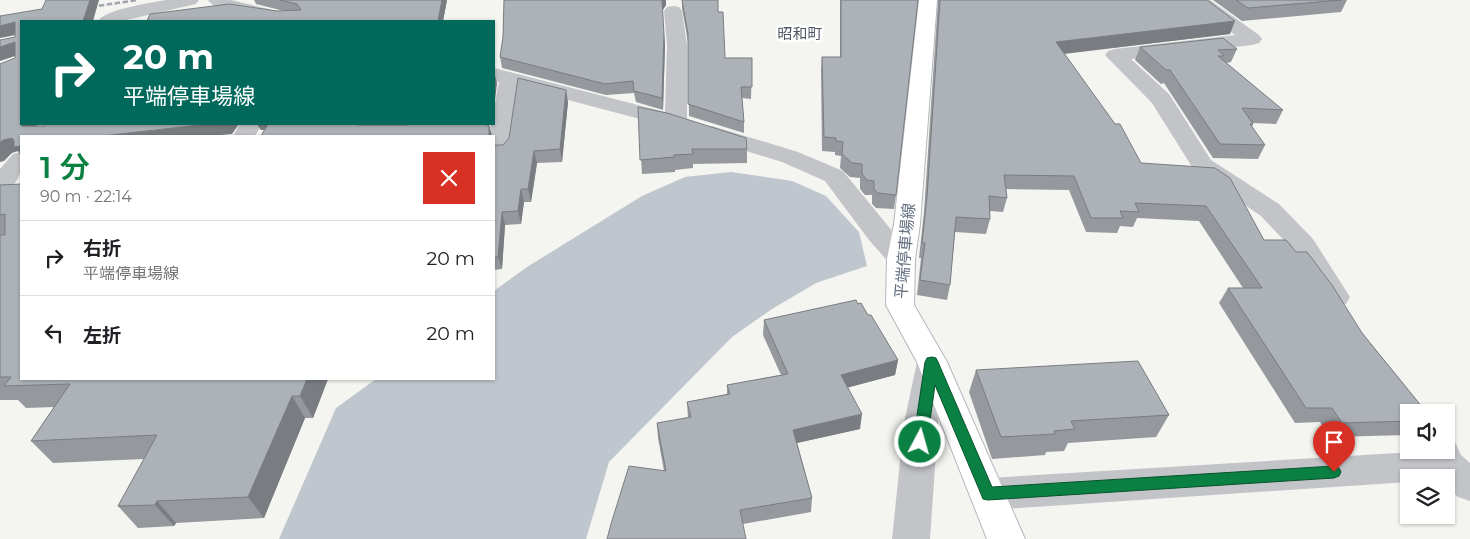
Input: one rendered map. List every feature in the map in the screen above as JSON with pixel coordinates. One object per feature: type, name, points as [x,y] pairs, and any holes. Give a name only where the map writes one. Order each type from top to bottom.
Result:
[{"type":"main road","name":"平端停車場線","points":[[928,0],[907,224],[901,259],[900,305],[932,362],[1006,539]]},
{"type":"street","points":[[111,20],[190,0]]},
{"type":"street","points":[[217,0],[229,6],[290,20]]},
{"type":"street","points":[[1198,0],[1252,39],[1115,55],[1161,99],[1202,166],[1270,210],[1304,245],[1348,315]]},
{"type":"street","points":[[673,11],[677,45],[676,121]]},
{"type":"street","points":[[498,150],[502,76],[676,121],[790,157],[834,176],[878,234],[901,259]]},
{"type":"street","points":[[911,539],[921,423],[932,362]]},
{"type":"street","points":[[988,494],[1454,467]]},
{"type":"shaded area","points":[[731,172],[792,181],[826,196],[859,232],[867,266],[816,283],[772,309],[732,337],[609,462],[586,539],[279,539],[336,408],[375,380],[495,380],[495,290],[527,267],[642,196],[685,177]]},
{"type":"building","points":[[46,0],[90,0],[83,20],[20,20],[20,125],[199,125],[111,135],[20,135],[20,146],[14,147],[14,140],[12,138],[3,140],[0,143],[0,64],[15,58],[15,42],[0,47],[0,40],[15,37],[15,22],[0,26],[0,16],[42,9]]},
{"type":"building","points":[[280,0],[442,0],[438,20],[147,20],[150,14],[229,4],[277,11],[301,10],[297,4]]},
{"type":"building","points":[[504,0],[662,0],[664,34],[662,98],[634,91],[633,81],[605,84],[500,57],[503,37]]},
{"type":"building","points":[[682,0],[718,0],[718,12],[723,12],[725,58],[752,58],[752,87],[741,87],[744,122],[688,104],[688,34]]},
{"type":"building","points":[[841,0],[918,0],[896,195],[878,193],[874,189],[874,181],[867,180],[862,174],[862,164],[852,163],[842,154],[843,142],[836,141],[836,138],[824,137],[822,57],[841,57]]},
{"type":"building","points":[[940,0],[1207,0],[1235,21],[1056,42],[1115,124],[1120,124],[1141,163],[1215,168],[1230,178],[1264,240],[1286,240],[1296,252],[1307,252],[1332,285],[1362,333],[1420,404],[1400,404],[1400,421],[1342,423],[1332,408],[1306,408],[1228,288],[1262,288],[1206,206],[1135,203],[1139,212],[1120,211],[1123,218],[1091,218],[1074,176],[1004,175],[1007,198],[989,196],[990,219],[956,217],[950,285],[920,280],[925,243],[922,243],[927,197]]},
{"type":"building","points":[[1236,0],[1341,0],[1248,8]]},
{"type":"building","points":[[1223,38],[1237,49],[1218,50],[1224,56],[1218,56],[1283,110],[1242,108],[1253,124],[1250,124],[1265,145],[1220,144],[1170,70],[1166,70],[1140,47]]},
{"type":"building","points":[[518,78],[566,90],[560,149],[534,151],[528,189],[521,189],[518,211],[502,212],[498,257],[495,257],[495,145],[503,145],[509,138]]},
{"type":"building","points":[[638,107],[667,113],[746,138],[747,149],[692,149],[693,154],[640,160]]},
{"type":"building","points":[[267,125],[489,126],[489,135],[262,135]]},
{"type":"building","points":[[20,184],[20,380],[307,380],[300,396],[292,396],[248,497],[157,501],[155,505],[118,506],[157,435],[31,441],[70,384],[4,386],[11,377],[0,377],[0,235],[5,235],[5,214],[0,215],[0,185]]},
{"type":"building","points":[[856,300],[858,304],[861,303],[868,315],[871,315],[898,360],[841,375],[862,414],[793,430],[812,498],[740,510],[746,539],[607,539],[629,466],[666,471],[657,423],[691,417],[687,402],[730,394],[727,385],[788,374],[764,320]]},
{"type":"building","points":[[1138,361],[1169,415],[1071,421],[1075,429],[1054,431],[1055,434],[1001,437],[976,370]]},
{"type":"railway","points":[[83,8],[138,0]]},
{"type":"district","name":"昭和町","points":[[800,33]]},
{"type":"route","points":[[920,442],[921,423],[932,362],[988,494],[1334,472]]}]
